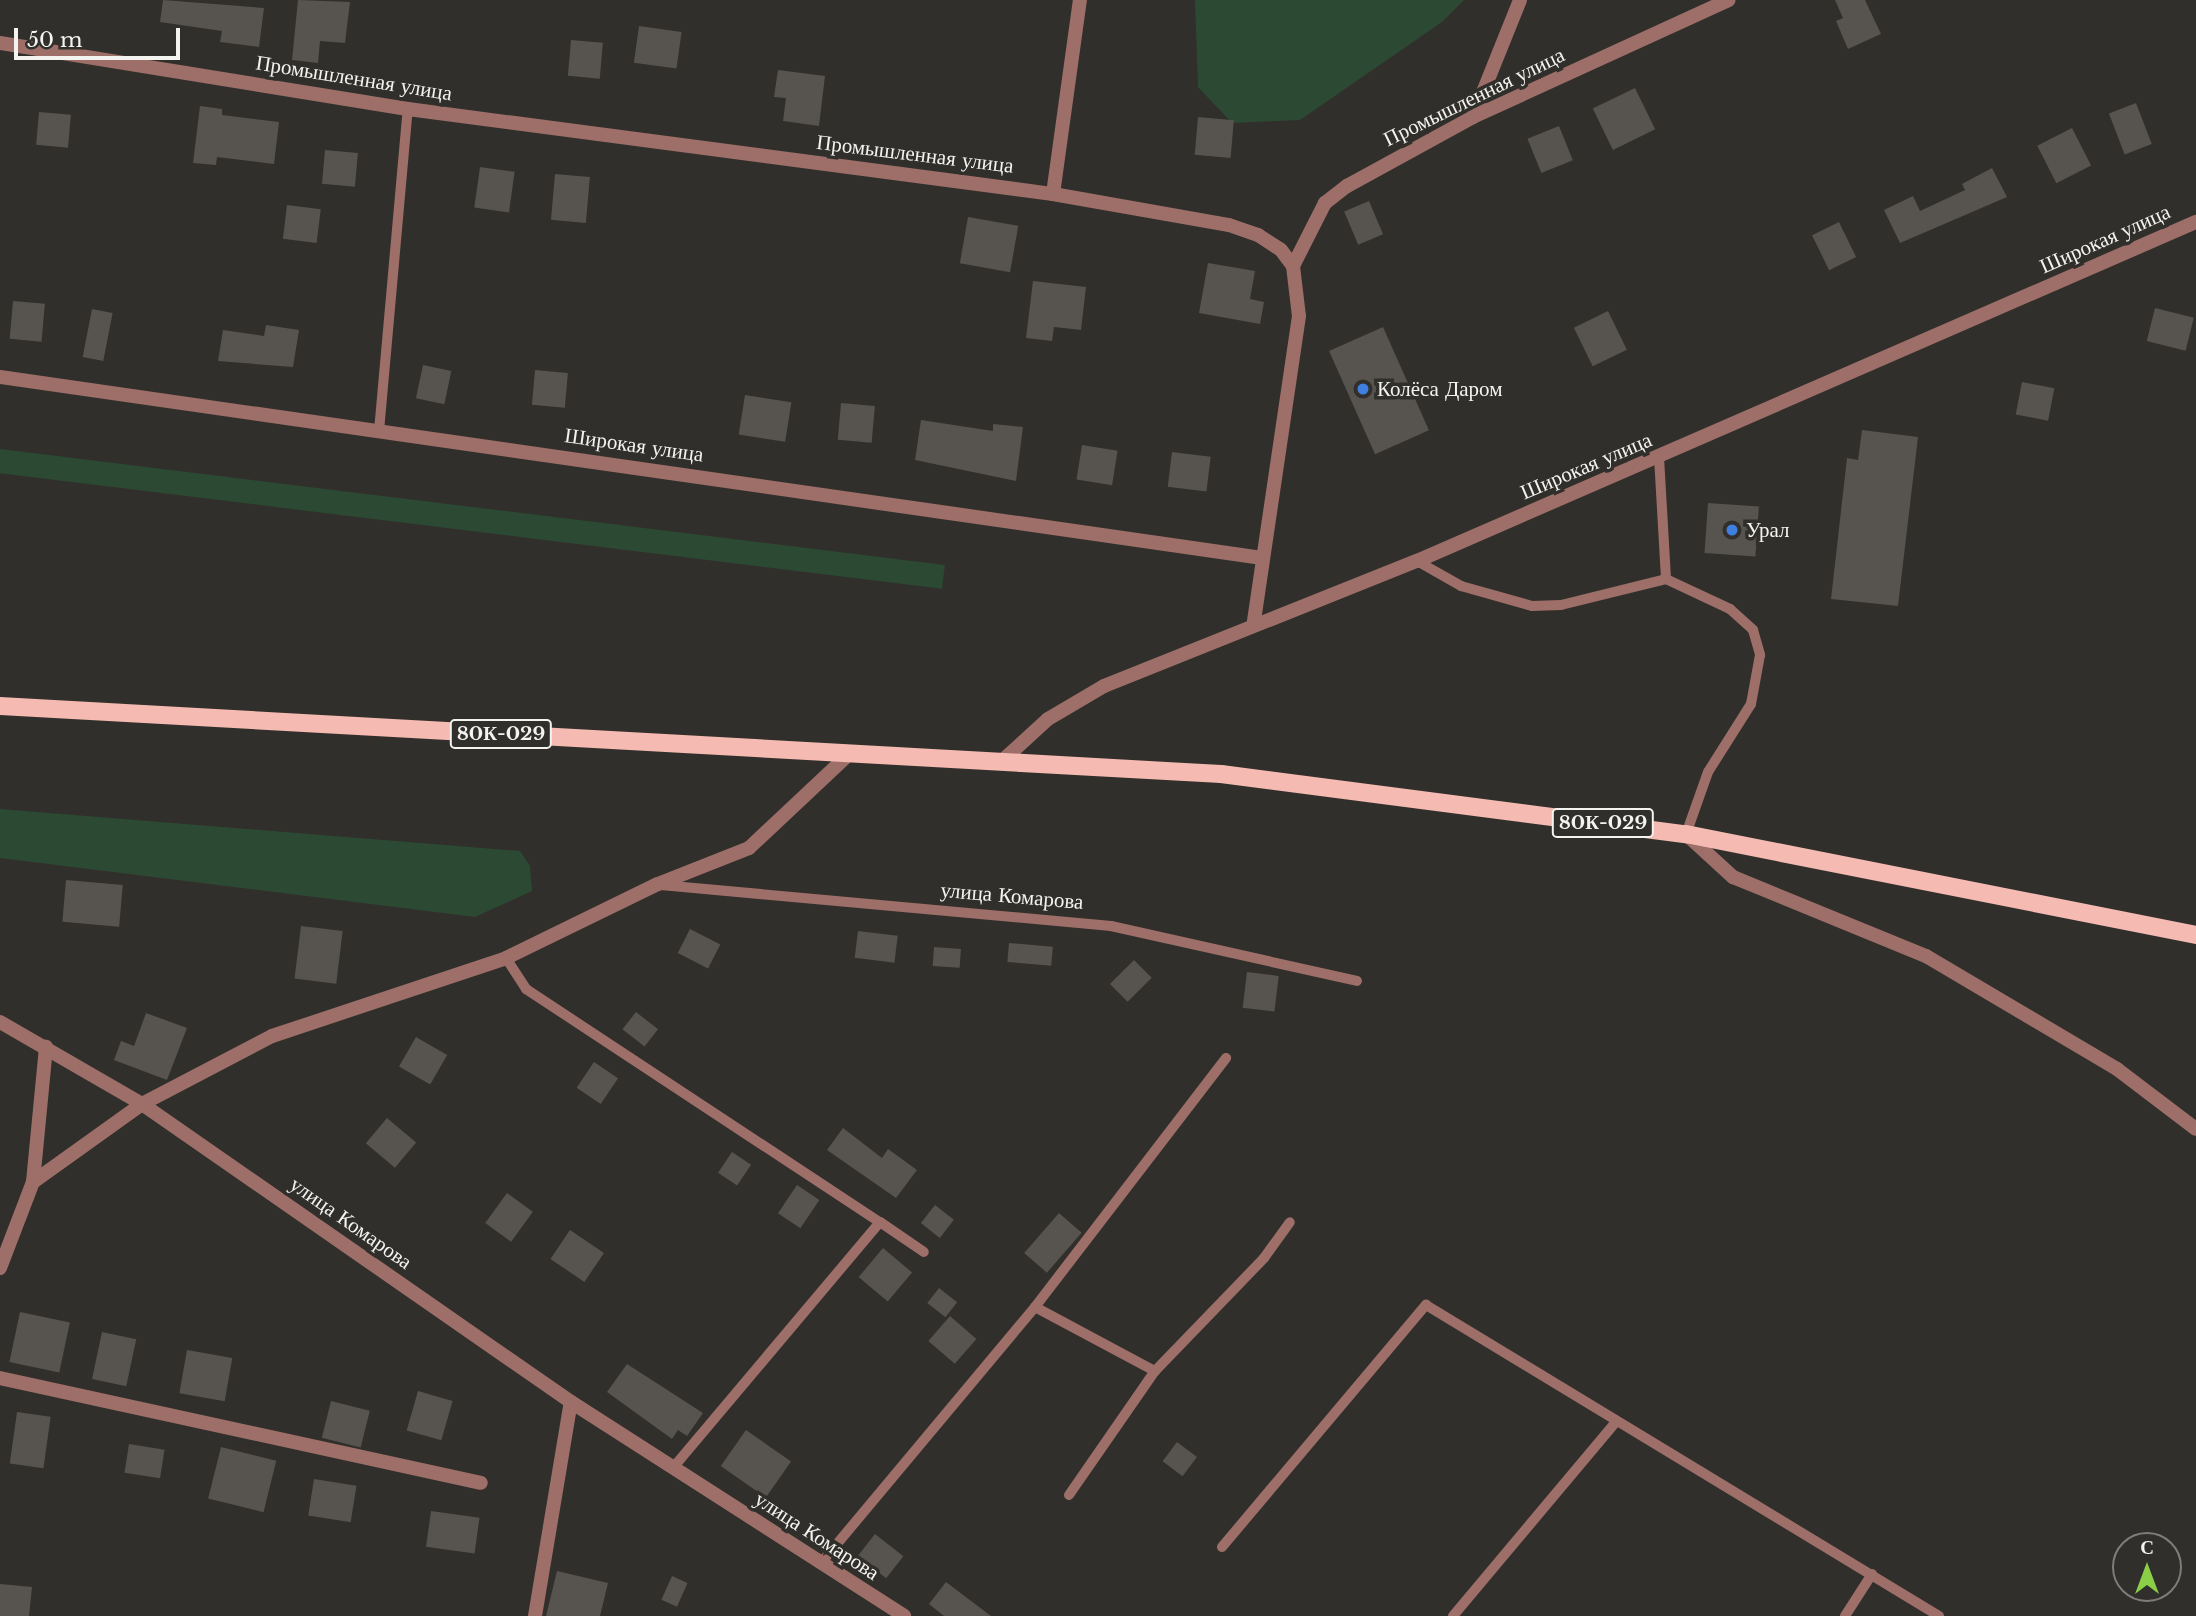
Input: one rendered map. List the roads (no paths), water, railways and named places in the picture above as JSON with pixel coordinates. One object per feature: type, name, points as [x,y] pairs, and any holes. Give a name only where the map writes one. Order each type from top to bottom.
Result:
[{"type":"main road","name":"80К-029","points":[[0,706],[1221,774],[1686,834],[2196,935]]},
{"type":"street","points":[[1053,194],[1080,0]]},
{"type":"street","points":[[1473,117],[1520,0]]},
{"type":"street","name":"Промышленная улица","points":[[0,43],[408,109],[1053,194],[1229,225],[1281,250],[1293,266],[1325,204],[1347,186],[1473,117],[1728,0]]},
{"type":"street","name":"Широкая улица","points":[[1002,761],[1048,719],[1104,686],[1254,622],[1417,561],[2196,222]]},
{"type":"street","points":[[1254,622],[1299,316],[1293,266]]},
{"type":"street","name":"Широкая улица","points":[[0,377],[1262,558]]},
{"type":"street","points":[[33,1182],[142,1104],[272,1036],[506,958],[658,884],[749,848],[850,753]]},
{"type":"street","points":[[1686,834],[1733,877],[1926,956],[2118,1069],[2196,1129]]},
{"type":"street","name":"улица Комарова","points":[[0,1022],[142,1104],[571,1402],[904,1616]]},
{"type":"street","points":[[0,1268],[33,1182],[46,1047]]},
{"type":"street","points":[[0,1378],[481,1483]]},
{"type":"street","points":[[535,1616],[571,1402]]},
{"type":"lane","points":[[379,431],[408,109]]},
{"type":"lane","points":[[1660,457],[1666,579]]},
{"type":"lane","points":[[1417,561],[1461,586],[1532,606],[1561,605],[1666,579],[1730,609],[1753,630],[1760,655],[1751,704],[1708,772],[1686,834]]},
{"type":"lane","name":"улица Комарова","points":[[658,884],[1111,926],[1357,981]]},
{"type":"lane","points":[[506,958],[526,989],[924,1252]]},
{"type":"lane","points":[[821,1563],[1035,1307],[1226,1058]]},
{"type":"lane","points":[[673,1468],[880,1222]]},
{"type":"lane","points":[[1069,1495],[1155,1371],[1264,1258],[1290,1222]]},
{"type":"lane","points":[[1222,1547],[1426,1305],[1939,1616]]},
{"type":"lane","points":[[1035,1307],[1155,1371]]},
{"type":"lane","points":[[1453,1616],[1616,1422]]},
{"type":"lane","points":[[1845,1616],[1871,1574]]},
{"type":"place","name":"Колёса Даром","points":[[1363,389]]},
{"type":"place","name":"Урал","points":[[1732,530]]}]
